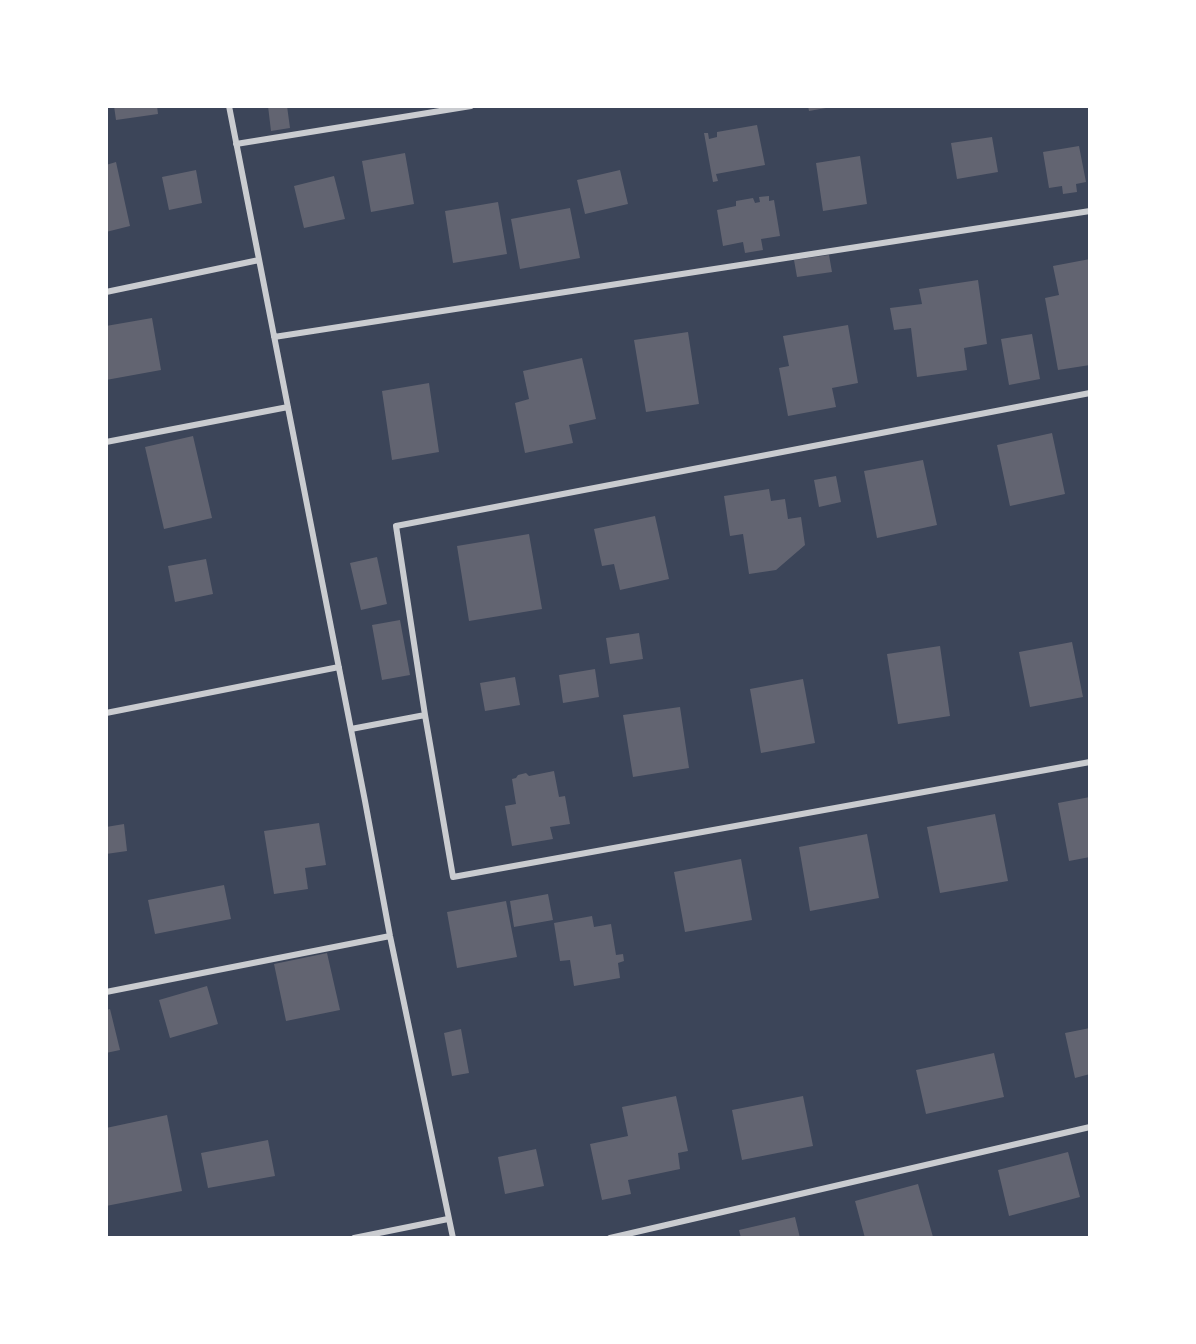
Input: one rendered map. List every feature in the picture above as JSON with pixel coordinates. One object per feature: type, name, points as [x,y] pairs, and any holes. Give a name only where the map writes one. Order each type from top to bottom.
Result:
[{"type":"street","points":[[229,106],[390,936],[453,1238]]},
{"type":"street","points":[[237,144],[471,106]]},
{"type":"street","points":[[274,337],[1089,211]]},
{"type":"street","points":[[106,292],[259,260]]},
{"type":"street","points":[[1089,393],[396,526],[425,716],[453,877],[1089,762]]},
{"type":"street","points":[[106,442],[288,407]]},
{"type":"street","points":[[106,713],[339,667]]},
{"type":"street","points":[[351,729],[425,716]]},
{"type":"street","points":[[106,992],[390,936]]},
{"type":"street","points":[[610,1238],[1089,1127]]},
{"type":"street","points":[[354,1238],[448,1219]]},
{"type":"shaded area","points":[[107,107],[1089,107],[1089,1237],[107,1238]]},
{"type":"building","points":[[114,106],[157,106],[158,114],[116,120]]},
{"type":"building","points":[[268,106],[287,106],[290,128],[271,131]]},
{"type":"building","points":[[808,106],[826,106],[826,108],[809,111]]},
{"type":"building","points":[[757,125],[765,165],[716,174],[718,181],[713,182],[704,133],[708,133],[709,139],[717,137],[717,132]]},
{"type":"building","points":[[992,137],[998,172],[957,179],[951,143]]},
{"type":"building","points":[[1079,146],[1086,182],[1076,184],[1077,192],[1063,194],[1062,186],[1049,188],[1043,152]]},
{"type":"building","points":[[405,153],[414,204],[371,212],[362,161]]},
{"type":"building","points":[[860,156],[867,204],[823,211],[816,163]]},
{"type":"building","points":[[116,162],[130,226],[106,232],[106,165]]},
{"type":"building","points":[[196,170],[202,203],[169,210],[162,177]]},
{"type":"building","points":[[620,170],[628,204],[585,214],[577,180]]},
{"type":"building","points":[[334,176],[345,219],[304,228],[294,186]]},
{"type":"building","points":[[769,196],[769,201],[774,200],[780,236],[761,239],[763,250],[745,253],[743,242],[723,246],[717,210],[736,206],[736,201],[753,198],[755,203],[760,202],[759,197]]},
{"type":"building","points":[[498,202],[507,254],[453,263],[445,211]]},
{"type":"building","points":[[570,208],[580,258],[520,269],[511,219]]},
{"type":"building","points":[[829,255],[832,272],[797,277],[794,260]]},
{"type":"building","points":[[1090,259],[1090,365],[1058,370],[1045,298],[1059,295],[1053,266]]},
{"type":"building","points":[[978,280],[987,344],[964,348],[967,370],[917,377],[911,328],[894,330],[890,308],[922,304],[919,289]]},
{"type":"building","points":[[152,318],[161,370],[106,380],[106,326]]},
{"type":"building","points":[[848,325],[858,383],[832,388],[836,407],[788,416],[779,368],[789,366],[783,336]]},
{"type":"building","points":[[688,332],[699,404],[646,412],[634,340]]},
{"type":"building","points":[[1032,334],[1040,379],[1009,385],[1001,339]]},
{"type":"building","points":[[582,358],[596,419],[569,425],[573,443],[525,453],[515,403],[529,399],[523,371]]},
{"type":"building","points":[[429,383],[439,452],[392,460],[382,391]]},
{"type":"building","points":[[1052,433],[1065,494],[1010,506],[997,445]]},
{"type":"building","points":[[193,436],[212,518],[164,529],[145,447]]},
{"type":"building","points":[[923,460],[937,525],[877,538],[864,471]]},
{"type":"building","points":[[836,476],[841,502],[819,507],[814,480]]},
{"type":"building","points":[[769,489],[771,501],[785,499],[788,519],[801,517],[805,545],[776,570],[749,574],[743,534],[730,536],[724,496]]},
{"type":"building","points":[[655,516],[669,579],[620,590],[614,564],[602,566],[594,529]]},
{"type":"building","points":[[529,534],[542,609],[469,621],[457,546]]},
{"type":"building","points":[[377,557],[387,604],[361,610],[350,563]]},
{"type":"building","points":[[206,559],[213,594],[175,602],[168,566]]},
{"type":"building","points":[[400,620],[410,675],[382,680],[372,625]]},
{"type":"building","points":[[639,633],[643,659],[610,664],[606,638]]},
{"type":"building","points":[[1072,642],[1083,697],[1030,707],[1019,652]]},
{"type":"building","points":[[940,646],[950,716],[898,724],[887,654]]},
{"type":"building","points":[[595,669],[599,697],[563,703],[559,675]]},
{"type":"building","points":[[515,677],[520,705],[485,711],[480,683]]},
{"type":"building","points":[[803,679],[815,743],[761,753],[750,689]]},
{"type":"building","points":[[680,707],[689,768],[633,777],[623,715]]},
{"type":"building","points":[[554,771],[559,797],[565,796],[570,824],[550,827],[553,839],[512,846],[505,806],[516,804],[512,779],[526,773],[529,776]]},
{"type":"building","points":[[1090,797],[1090,857],[1069,861],[1058,803]]},
{"type":"building","points":[[995,814],[1008,881],[940,893],[927,827]]},
{"type":"building","points":[[319,823],[326,865],[305,868],[308,889],[274,894],[264,831]]},
{"type":"building","points":[[124,824],[127,851],[106,854],[106,827]]},
{"type":"building","points":[[867,834],[879,898],[810,911],[799,847]]},
{"type":"building","points":[[741,859],[752,920],[685,932],[674,872]]},
{"type":"building","points":[[224,885],[231,919],[155,934],[148,900]]},
{"type":"building","points":[[548,894],[553,920],[514,927],[510,901]]},
{"type":"building","points":[[506,901],[517,957],[457,968],[447,912]]},
{"type":"building","points":[[592,916],[594,927],[611,924],[616,955],[623,954],[624,961],[618,963],[620,978],[574,986],[570,960],[560,961],[554,923]]},
{"type":"building","points":[[327,953],[340,1010],[286,1021],[274,964]]},
{"type":"building","points":[[207,986],[218,1024],[170,1038],[159,1000]]},
{"type":"building","points":[[110,1009],[120,1050],[106,1053],[106,1010]]},
{"type":"building","points":[[1090,1028],[1090,1074],[1075,1078],[1065,1033]]},
{"type":"building","points":[[461,1029],[469,1073],[452,1076],[444,1033]]},
{"type":"building","points":[[994,1053],[1004,1097],[926,1114],[916,1070]]},
{"type":"building","points":[[676,1096],[688,1151],[678,1153],[680,1169],[628,1180],[631,1194],[602,1200],[590,1144],[628,1136],[622,1107]]},
{"type":"building","points":[[803,1096],[813,1146],[742,1160],[732,1110]]},
{"type":"building","points":[[167,1115],[182,1191],[106,1206],[106,1128]]},
{"type":"building","points":[[268,1140],[275,1176],[208,1188],[201,1153]]},
{"type":"building","points":[[536,1149],[544,1186],[505,1194],[498,1157]]},
{"type":"building","points":[[1068,1152],[1080,1197],[1009,1216],[998,1170]]},
{"type":"building","points":[[918,1184],[933,1237],[865,1238],[855,1201]]},
{"type":"building","points":[[795,1217],[800,1238],[741,1238],[739,1230]]}]
